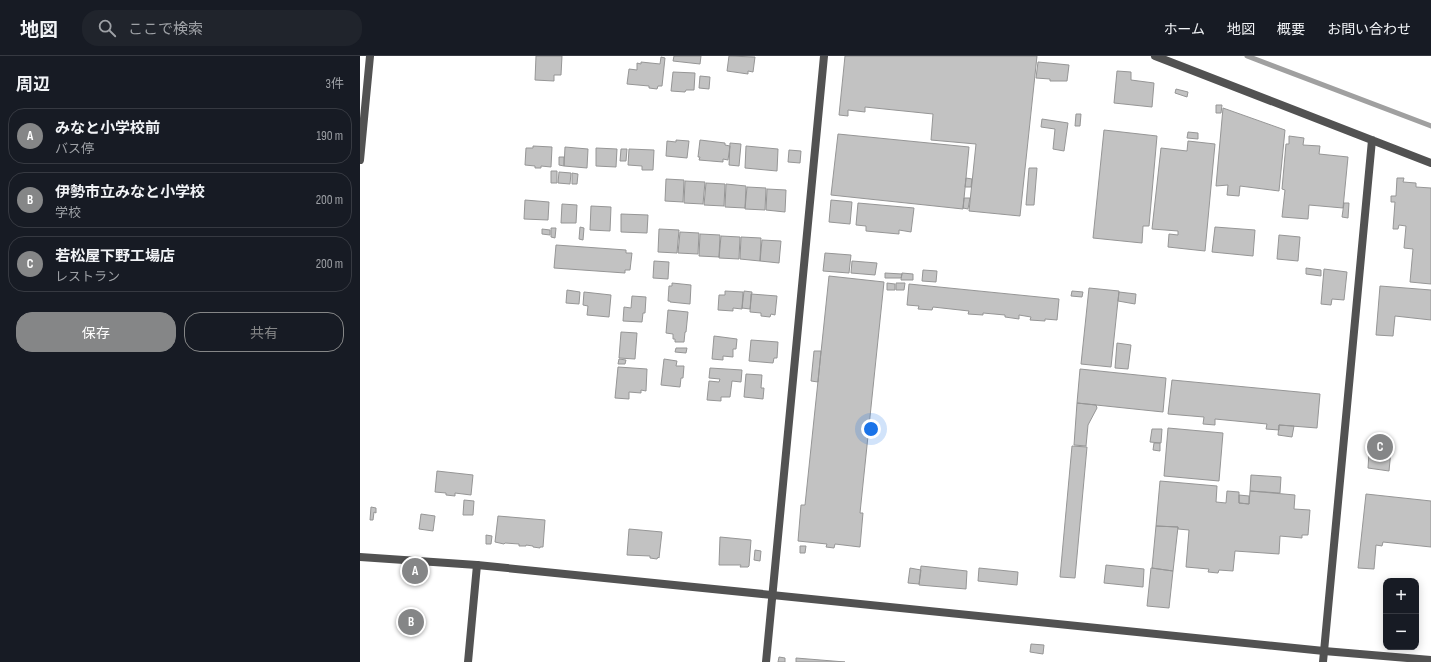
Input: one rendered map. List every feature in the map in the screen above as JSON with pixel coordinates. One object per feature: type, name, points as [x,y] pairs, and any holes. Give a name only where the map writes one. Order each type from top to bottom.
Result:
[{"type":"street","points":[[360,160],[370,56]]},
{"type":"street","points":[[766,662],[824,56]]},
{"type":"street","points":[[1154,56],[1431,163]]},
{"type":"street","points":[[1323,662],[1372,140]]},
{"type":"street","points":[[360,557],[477,565],[1324,651],[1431,660]]},
{"type":"street","points":[[468,662],[477,565]]},
{"type":"building","points":[[536,56],[562,56],[561,75],[554,75],[554,81],[535,80]]},
{"type":"building","points":[[674,56],[701,56],[700,64],[673,61]]},
{"type":"building","points":[[729,56],[755,57],[753,72],[748,71],[748,74],[727,71]]},
{"type":"building","points":[[845,56],[1037,56],[1020,216],[969,211],[976,144],[931,140],[933,114],[865,107],[865,112],[848,110],[848,116],[839,115]]},
{"type":"building","points":[[661,57],[665,58],[662,86],[658,86],[657,89],[649,88],[649,86],[627,84],[629,69],[637,70],[637,63],[641,64],[641,62],[660,64]]},
{"type":"building","points":[[1038,62],[1069,65],[1067,81],[1050,81],[1050,79],[1036,78]]},
{"type":"building","points":[[1117,71],[1131,72],[1131,80],[1154,83],[1152,107],[1114,103]]},
{"type":"building","points":[[673,72],[695,73],[694,90],[686,90],[685,92],[671,91]]},
{"type":"building","points":[[700,76],[710,77],[709,89],[699,88]]},
{"type":"building","points":[[1176,89],[1188,92],[1187,97],[1175,93]]},
{"type":"building","points":[[1216,105],[1222,105],[1221,113],[1216,113]]},
{"type":"building","points":[[1223,108],[1285,130],[1279,191],[1240,186],[1239,196],[1227,195],[1228,185],[1216,186]]},
{"type":"building","points":[[1076,114],[1081,114],[1080,126],[1075,126]]},
{"type":"building","points":[[1042,119],[1068,123],[1064,151],[1053,149],[1055,129],[1041,127]]},
{"type":"building","points":[[1104,130],[1157,136],[1149,226],[1143,226],[1142,243],[1093,238]]},
{"type":"building","points":[[1188,132],[1198,133],[1198,139],[1187,138]]},
{"type":"building","points":[[838,134],[969,147],[963,209],[831,195]]},
{"type":"building","points":[[1289,136],[1304,138],[1303,145],[1320,146],[1319,154],[1348,157],[1343,208],[1309,205],[1308,219],[1282,217],[1285,190],[1282,189],[1286,144],[1289,144]]},
{"type":"building","points":[[676,140],[689,141],[687,158],[666,156],[667,141],[676,142]]},
{"type":"building","points":[[700,140],[725,143],[725,145],[730,146],[728,160],[723,159],[723,162],[699,160]]},
{"type":"building","points":[[1188,141],[1215,144],[1205,251],[1168,247],[1169,234],[1178,235],[1178,231],[1152,229],[1161,148],[1187,151]]},
{"type":"building","points":[[730,143],[741,144],[739,166],[729,165]]},
{"type":"building","points":[[533,146],[552,147],[551,167],[541,166],[541,168],[535,168],[535,166],[525,165],[526,148],[533,148]]},
{"type":"building","points":[[746,146],[778,149],[777,171],[745,168]]},
{"type":"building","points":[[565,147],[588,149],[587,168],[564,166]]},
{"type":"building","points":[[596,148],[617,149],[616,167],[596,166]]},
{"type":"building","points":[[621,149],[627,149],[626,161],[620,161]]},
{"type":"building","points":[[629,149],[654,150],[653,170],[642,170],[642,166],[628,165]]},
{"type":"building","points":[[789,150],[801,151],[800,163],[788,162]]},
{"type":"building","points":[[559,157],[564,157],[564,166],[559,165]]},
{"type":"building","points":[[1029,168],[1037,168],[1034,205],[1026,205]]},
{"type":"building","points":[[551,171],[557,171],[557,183],[551,183]]},
{"type":"building","points":[[559,172],[571,173],[570,184],[558,183]]},
{"type":"building","points":[[572,173],[578,174],[577,184],[572,184]]},
{"type":"building","points":[[966,178],[972,179],[971,187],[965,187]]},
{"type":"building","points":[[1397,178],[1404,178],[1403,182],[1416,183],[1416,187],[1431,188],[1431,284],[1410,282],[1413,249],[1404,248],[1406,226],[1399,225],[1398,229],[1393,229],[1395,202],[1391,202],[1391,196],[1396,196]]},
{"type":"building","points":[[666,179],[684,180],[683,202],[665,201]]},
{"type":"building","points":[[685,181],[705,182],[703,204],[684,203]]},
{"type":"building","points":[[706,183],[725,184],[724,206],[704,205]]},
{"type":"building","points":[[726,184],[746,186],[745,208],[725,207]]},
{"type":"building","points":[[747,187],[766,188],[765,210],[745,209]]},
{"type":"building","points":[[767,189],[786,190],[785,212],[766,210]]},
{"type":"building","points":[[964,198],[970,198],[968,209],[963,208]]},
{"type":"building","points":[[525,200],[549,202],[548,220],[524,219]]},
{"type":"building","points":[[831,200],[852,202],[850,224],[829,222]]},
{"type":"building","points":[[858,203],[914,208],[911,232],[899,230],[899,234],[866,231],[866,226],[856,225]]},
{"type":"building","points":[[1344,203],[1349,203],[1348,218],[1342,217]]},
{"type":"building","points":[[562,204],[577,205],[576,223],[561,223]]},
{"type":"building","points":[[591,206],[611,207],[610,231],[590,230]]},
{"type":"building","points":[[621,214],[648,215],[647,233],[621,232]]},
{"type":"building","points":[[580,227],[584,228],[583,240],[579,239]]},
{"type":"building","points":[[1215,227],[1255,230],[1253,256],[1212,252]]},
{"type":"building","points":[[551,228],[556,228],[555,238],[551,237]]},
{"type":"building","points":[[542,229],[550,230],[550,235],[542,234]]},
{"type":"building","points":[[659,229],[679,230],[677,253],[658,252]]},
{"type":"building","points":[[680,232],[699,233],[698,254],[678,253]]},
{"type":"building","points":[[700,234],[720,235],[719,257],[699,256]]},
{"type":"building","points":[[1279,235],[1300,237],[1298,261],[1277,259]]},
{"type":"building","points":[[721,236],[740,237],[739,259],[719,258]]},
{"type":"building","points":[[741,237],[761,238],[760,261],[740,259]]},
{"type":"building","points":[[762,240],[781,241],[779,263],[760,261]]},
{"type":"building","points":[[556,245],[626,250],[626,253],[632,253],[630,270],[625,270],[625,273],[554,268]]},
{"type":"building","points":[[825,253],[851,255],[849,273],[823,271]]},
{"type":"building","points":[[654,261],[669,262],[668,279],[653,278]]},
{"type":"building","points":[[852,261],[877,263],[875,275],[851,273]]},
{"type":"building","points":[[1306,268],[1321,270],[1321,276],[1306,274]]},
{"type":"building","points":[[1324,269],[1347,272],[1344,300],[1332,299],[1331,305],[1321,304]]},
{"type":"building","points":[[923,270],[937,271],[936,282],[922,281]]},
{"type":"building","points":[[885,273],[902,274],[901,278],[885,278]]},
{"type":"building","points":[[902,273],[913,274],[913,280],[901,280]]},
{"type":"building","points":[[829,276],[884,282],[860,513],[863,513],[860,547],[835,544],[834,548],[826,547],[827,544],[798,541],[801,505],[805,505]]},
{"type":"building","points":[[672,283],[691,285],[690,304],[668,301],[669,286],[672,286]]},
{"type":"building","points":[[887,283],[895,284],[895,290],[887,290]]},
{"type":"building","points":[[896,283],[905,283],[904,290],[896,290]]},
{"type":"building","points":[[909,284],[1059,299],[1057,320],[1030,320],[1031,317],[1019,315],[1019,319],[1005,317],[1005,315],[983,313],[983,315],[968,314],[969,311],[933,307],[932,310],[918,309],[919,306],[907,305]]},
{"type":"building","points":[[1380,286],[1431,290],[1431,320],[1395,316],[1393,336],[1376,335]]},
{"type":"building","points":[[1089,288],[1119,291],[1111,367],[1081,364]]},
{"type":"building","points":[[567,290],[580,292],[579,304],[566,303]]},
{"type":"building","points":[[725,291],[743,292],[742,309],[733,308],[733,311],[718,310],[719,295],[725,295]]},
{"type":"building","points":[[744,291],[752,292],[750,309],[742,308]]},
{"type":"building","points":[[1072,291],[1083,292],[1082,297],[1071,296]]},
{"type":"building","points":[[584,292],[611,295],[609,317],[587,315],[588,306],[583,305]]},
{"type":"building","points":[[1119,292],[1136,294],[1135,304],[1118,301]]},
{"type":"building","points":[[751,294],[777,296],[775,315],[771,314],[770,317],[761,316],[761,313],[750,312]]},
{"type":"building","points":[[632,296],[646,297],[645,313],[643,313],[642,322],[623,321],[624,307],[631,308]]},
{"type":"building","points":[[668,310],[688,312],[684,342],[675,342],[675,339],[673,339],[673,334],[666,333]]},
{"type":"building","points":[[621,332],[637,333],[635,359],[619,358]]},
{"type":"building","points":[[714,336],[737,339],[736,349],[733,349],[733,357],[723,356],[723,360],[712,359]]},
{"type":"building","points":[[751,340],[778,342],[777,358],[774,358],[773,363],[749,361]]},
{"type":"building","points":[[1117,343],[1131,345],[1128,369],[1115,368]]},
{"type":"building","points":[[676,348],[687,348],[686,353],[675,352]]},
{"type":"building","points":[[814,351],[821,351],[818,382],[811,381]]},
{"type":"building","points":[[619,359],[626,360],[625,364],[618,364]]},
{"type":"building","points":[[664,359],[677,361],[676,366],[684,366],[683,378],[681,378],[680,387],[661,385]]},
{"type":"building","points":[[618,367],[647,369],[646,391],[641,390],[641,393],[629,392],[629,399],[615,398]]},
{"type":"building","points":[[710,368],[742,370],[741,382],[732,381],[730,397],[721,397],[721,401],[707,400],[709,381],[719,382],[720,379],[709,378]]},
{"type":"building","points":[[1080,369],[1166,378],[1163,412],[1077,403]]},
{"type":"building","points":[[746,374],[762,375],[761,388],[764,388],[763,399],[744,397]]},
{"type":"building","points":[[1172,380],[1320,394],[1317,428],[1279,425],[1279,430],[1266,429],[1267,424],[1215,419],[1215,425],[1203,424],[1204,417],[1168,414]]},
{"type":"building","points":[[1077,403],[1096,405],[1097,408],[1088,425],[1086,446],[1074,445]]},
{"type":"building","points":[[1279,425],[1294,426],[1292,437],[1278,435]]},
{"type":"building","points":[[1168,428],[1223,433],[1219,481],[1164,476]]},
{"type":"building","points":[[1152,429],[1162,429],[1161,443],[1150,442]]},
{"type":"building","points":[[1370,438],[1392,440],[1389,471],[1368,468]]},
{"type":"building","points":[[1154,443],[1160,443],[1160,451],[1153,450]]},
{"type":"building","points":[[1072,446],[1087,447],[1075,578],[1060,577]]},
{"type":"building","points":[[437,471],[473,475],[471,495],[455,493],[455,496],[435,492]]},
{"type":"building","points":[[1251,475],[1281,477],[1280,493],[1250,491]]},
{"type":"building","points":[[1160,481],[1217,486],[1216,502],[1226,503],[1227,491],[1239,492],[1239,503],[1249,504],[1250,491],[1295,495],[1294,509],[1310,510],[1308,535],[1302,535],[1302,538],[1280,536],[1279,554],[1235,551],[1233,571],[1219,570],[1218,573],[1208,572],[1209,569],[1186,567],[1189,530],[1178,529],[1178,527],[1156,526]]},
{"type":"building","points":[[1366,494],[1431,501],[1431,547],[1383,542],[1382,546],[1376,545],[1374,569],[1358,568]]},
{"type":"building","points":[[1239,495],[1249,496],[1249,504],[1239,503]]},
{"type":"building","points":[[464,500],[474,501],[473,515],[463,515]]},
{"type":"building","points":[[371,507],[376,508],[376,513],[374,512],[373,520],[370,520]]},
{"type":"building","points":[[421,514],[435,516],[433,531],[419,529]]},
{"type":"building","points":[[498,516],[545,520],[543,547],[540,548],[526,545],[519,546],[519,544],[504,544],[495,542]]},
{"type":"building","points":[[1156,526],[1178,527],[1173,571],[1152,568]]},
{"type":"building","points":[[629,529],[662,532],[659,558],[627,555]]},
{"type":"building","points":[[486,535],[492,536],[491,544],[486,544]]},
{"type":"building","points":[[720,537],[751,540],[748,567],[740,567],[741,565],[719,565]]},
{"type":"building","points":[[800,546],[806,546],[805,553],[800,553]]},
{"type":"building","points":[[755,550],[761,551],[760,561],[754,560]]},
{"type":"building","points":[[1106,565],[1144,569],[1143,587],[1104,583]]},
{"type":"building","points":[[921,566],[967,571],[966,589],[919,585]]},
{"type":"building","points":[[910,568],[921,570],[919,584],[908,583]]},
{"type":"building","points":[[979,568],[1018,572],[1017,585],[978,581]]},
{"type":"building","points":[[1151,568],[1173,571],[1169,608],[1147,606]]},
{"type":"building","points":[[1031,644],[1044,645],[1043,654],[1030,652]]},
{"type":"building","points":[[779,657],[785,658],[785,662],[778,662]]},
{"type":"building","points":[[796,658],[845,662],[796,662]]},
{"type":"waterway","points":[[1247,56],[1431,126]]},
{"type":"place","name":"若松屋下野工場店","points":[[1380,447]]},
{"type":"place","name":"みなと小学校前","points":[[415,571]]},
{"type":"place","name":"伊勢市立みなと小学校","points":[[411,622]]}]
